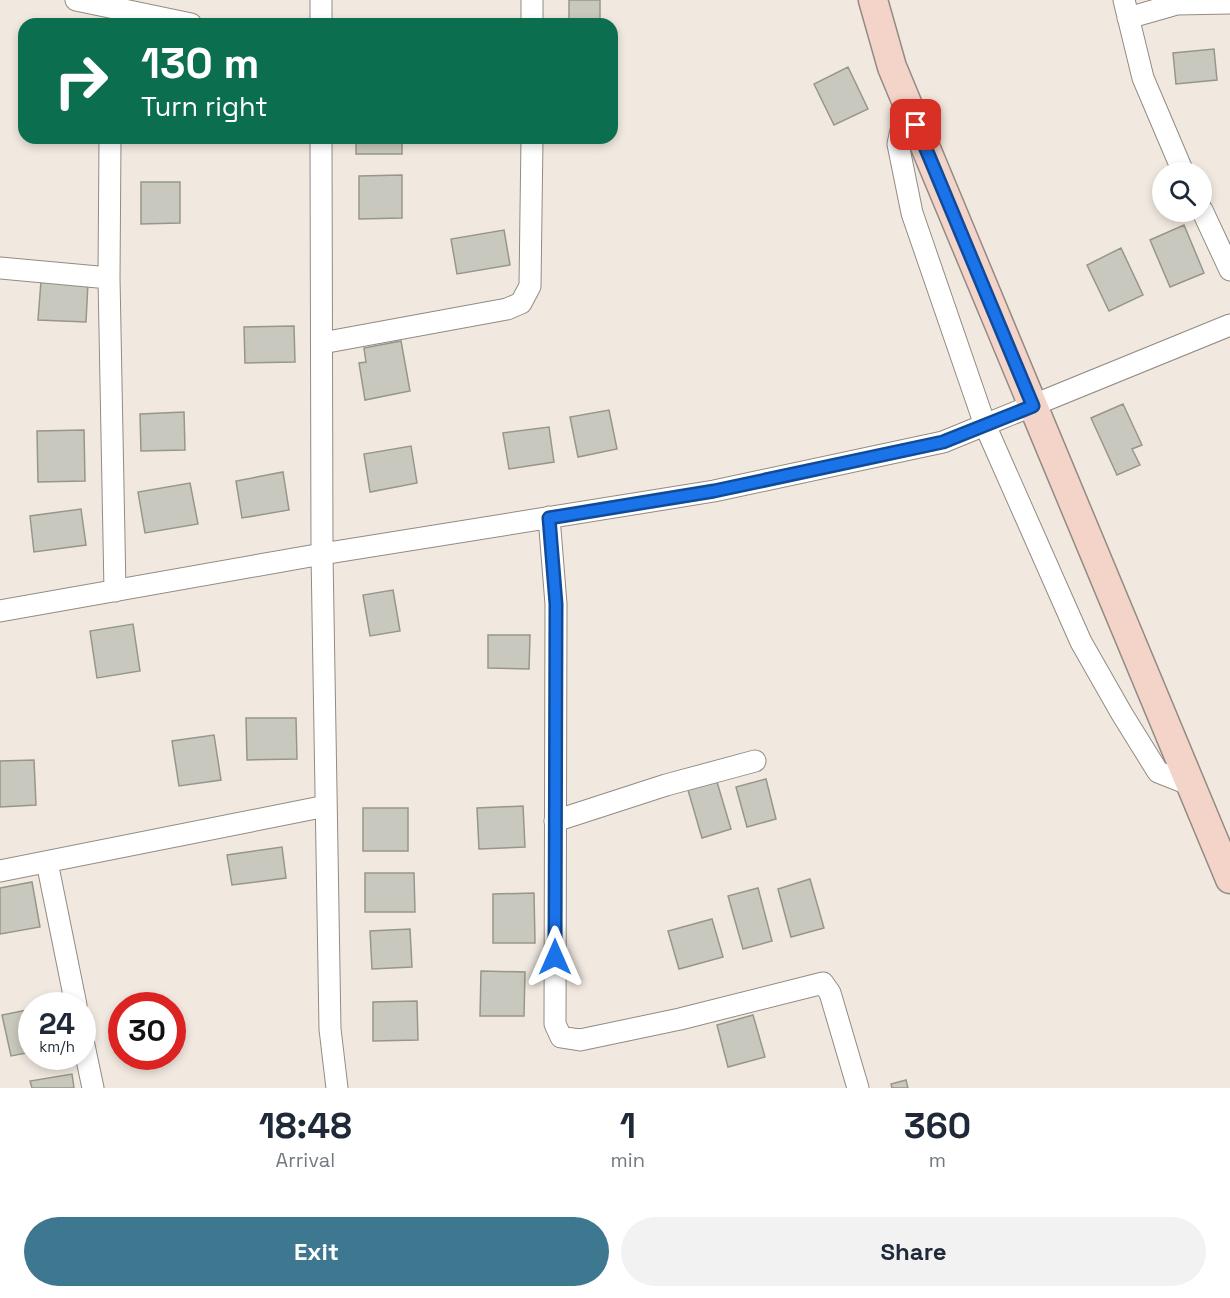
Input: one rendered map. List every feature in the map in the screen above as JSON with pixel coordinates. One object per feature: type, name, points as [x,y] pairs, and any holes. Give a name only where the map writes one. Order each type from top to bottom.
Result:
[{"type":"street","points":[[76,0],[111,16],[131,18]]},
{"type":"street","points":[[321,0],[321,18]]},
{"type":"street","points":[[532,0],[532,18]]},
{"type":"street","points":[[873,0],[892,67],[1191,785],[1227,866]]},
{"type":"street","points":[[1180,162],[1143,78],[1126,9],[1177,4],[1230,3]]},
{"type":"street","points":[[907,103],[898,144],[912,213],[985,425],[1082,642],[1116,704],[1158,772],[1191,785]]},
{"type":"street","points":[[110,144],[109,278],[115,591]]},
{"type":"street","points":[[321,144],[322,554],[326,806],[330,1029],[337,1088]]},
{"type":"street","points":[[322,343],[507,309],[521,303],[530,286],[532,144]]},
{"type":"street","points":[[1208,222],[1230,270]]},
{"type":"street","points":[[0,268],[109,278]]},
{"type":"street","points":[[0,611],[322,554],[714,491],[943,442],[1230,325]]},
{"type":"street","points":[[549,518],[556,604],[555,1024],[561,1037],[580,1040],[680,1019],[823,983],[830,993],[858,1088]]},
{"type":"street","points":[[555,821],[666,785],[755,761]]},
{"type":"street","points":[[0,871],[326,806]]},
{"type":"street","points":[[47,862],[73,992]]},
{"type":"street","points":[[89,1070],[93,1088]]},
{"type":"building","points":[[569,0],[600,0],[600,18],[569,18]]},
{"type":"building","points":[[1214,49],[1217,80],[1176,84],[1173,53]]},
{"type":"building","points":[[848,67],[868,109],[834,125],[814,84]]},
{"type":"building","points":[[356,144],[402,144],[402,154],[356,154]]},
{"type":"building","points":[[402,175],[402,218],[359,219],[359,176]]},
{"type":"building","points":[[141,182],[180,182],[180,223],[141,224]]},
{"type":"building","points":[[1184,225],[1204,273],[1170,287],[1150,240]]},
{"type":"building","points":[[504,230],[510,265],[457,274],[451,239]]},
{"type":"building","points":[[1121,248],[1143,295],[1109,311],[1087,265]]},
{"type":"building","points":[[41,281],[88,283],[86,322],[38,320]]},
{"type":"building","points":[[294,326],[295,362],[245,363],[244,327]]},
{"type":"building","points":[[401,341],[410,391],[365,400],[359,363],[366,362],[364,348]]},
{"type":"building","points":[[1123,404],[1142,445],[1132,449],[1140,465],[1117,475],[1091,418]]},
{"type":"building","points":[[609,410],[617,449],[578,457],[570,417]]},
{"type":"building","points":[[184,412],[185,450],[141,451],[140,414]]},
{"type":"building","points":[[549,427],[554,462],[509,469],[503,433]]},
{"type":"building","points":[[84,430],[85,481],[38,482],[37,431]]},
{"type":"building","points":[[411,446],[417,483],[370,492],[364,454]]},
{"type":"building","points":[[283,472],[289,510],[242,518],[236,481]]},
{"type":"building","points":[[190,483],[198,524],[145,533],[138,492]]},
{"type":"building","points":[[81,509],[86,545],[34,552],[30,516]]},
{"type":"building","points":[[393,590],[400,631],[370,636],[363,595]]},
{"type":"building","points":[[133,624],[140,671],[97,678],[90,631]]},
{"type":"building","points":[[488,635],[530,635],[529,669],[488,668]]},
{"type":"building","points":[[246,718],[296,718],[297,759],[247,760]]},
{"type":"building","points":[[214,735],[221,780],[179,786],[172,741]]},
{"type":"building","points":[[34,760],[36,805],[0,807],[0,761]]},
{"type":"building","points":[[766,779],[776,819],[747,827],[736,787]]},
{"type":"building","points":[[717,782],[731,829],[702,838],[688,790]]},
{"type":"building","points":[[523,806],[525,847],[479,849],[477,808]]},
{"type":"building","points":[[363,808],[408,808],[408,851],[363,851]]},
{"type":"building","points":[[282,847],[286,878],[232,885],[227,855]]},
{"type":"building","points":[[365,873],[414,873],[415,912],[365,912]]},
{"type":"building","points":[[810,879],[824,928],[791,937],[778,889]]},
{"type":"building","points":[[32,882],[40,927],[0,934],[0,888]]},
{"type":"building","points":[[758,888],[772,941],[743,949],[728,896]]},
{"type":"building","points":[[534,893],[535,943],[493,943],[493,894]]},
{"type":"building","points":[[712,919],[723,957],[679,969],[668,931]]},
{"type":"building","points":[[410,929],[412,967],[372,969],[370,931]]},
{"type":"building","points":[[481,971],[525,972],[524,1016],[480,1016]]},
{"type":"building","points":[[417,1001],[418,1040],[373,1041],[373,1002]]},
{"type":"building","points":[[18,1012],[18,1055],[11,1056],[2,1015]]},
{"type":"building","points":[[753,1015],[765,1057],[728,1067],[717,1025]]},
{"type":"building","points":[[72,1074],[74,1088],[32,1088],[30,1081]]},
{"type":"building","points":[[906,1080],[908,1088],[892,1088],[891,1084]]},
{"type":"route","points":[[555,957],[556,604],[549,518],[714,491],[943,442],[1033,406],[916,125]]}]
